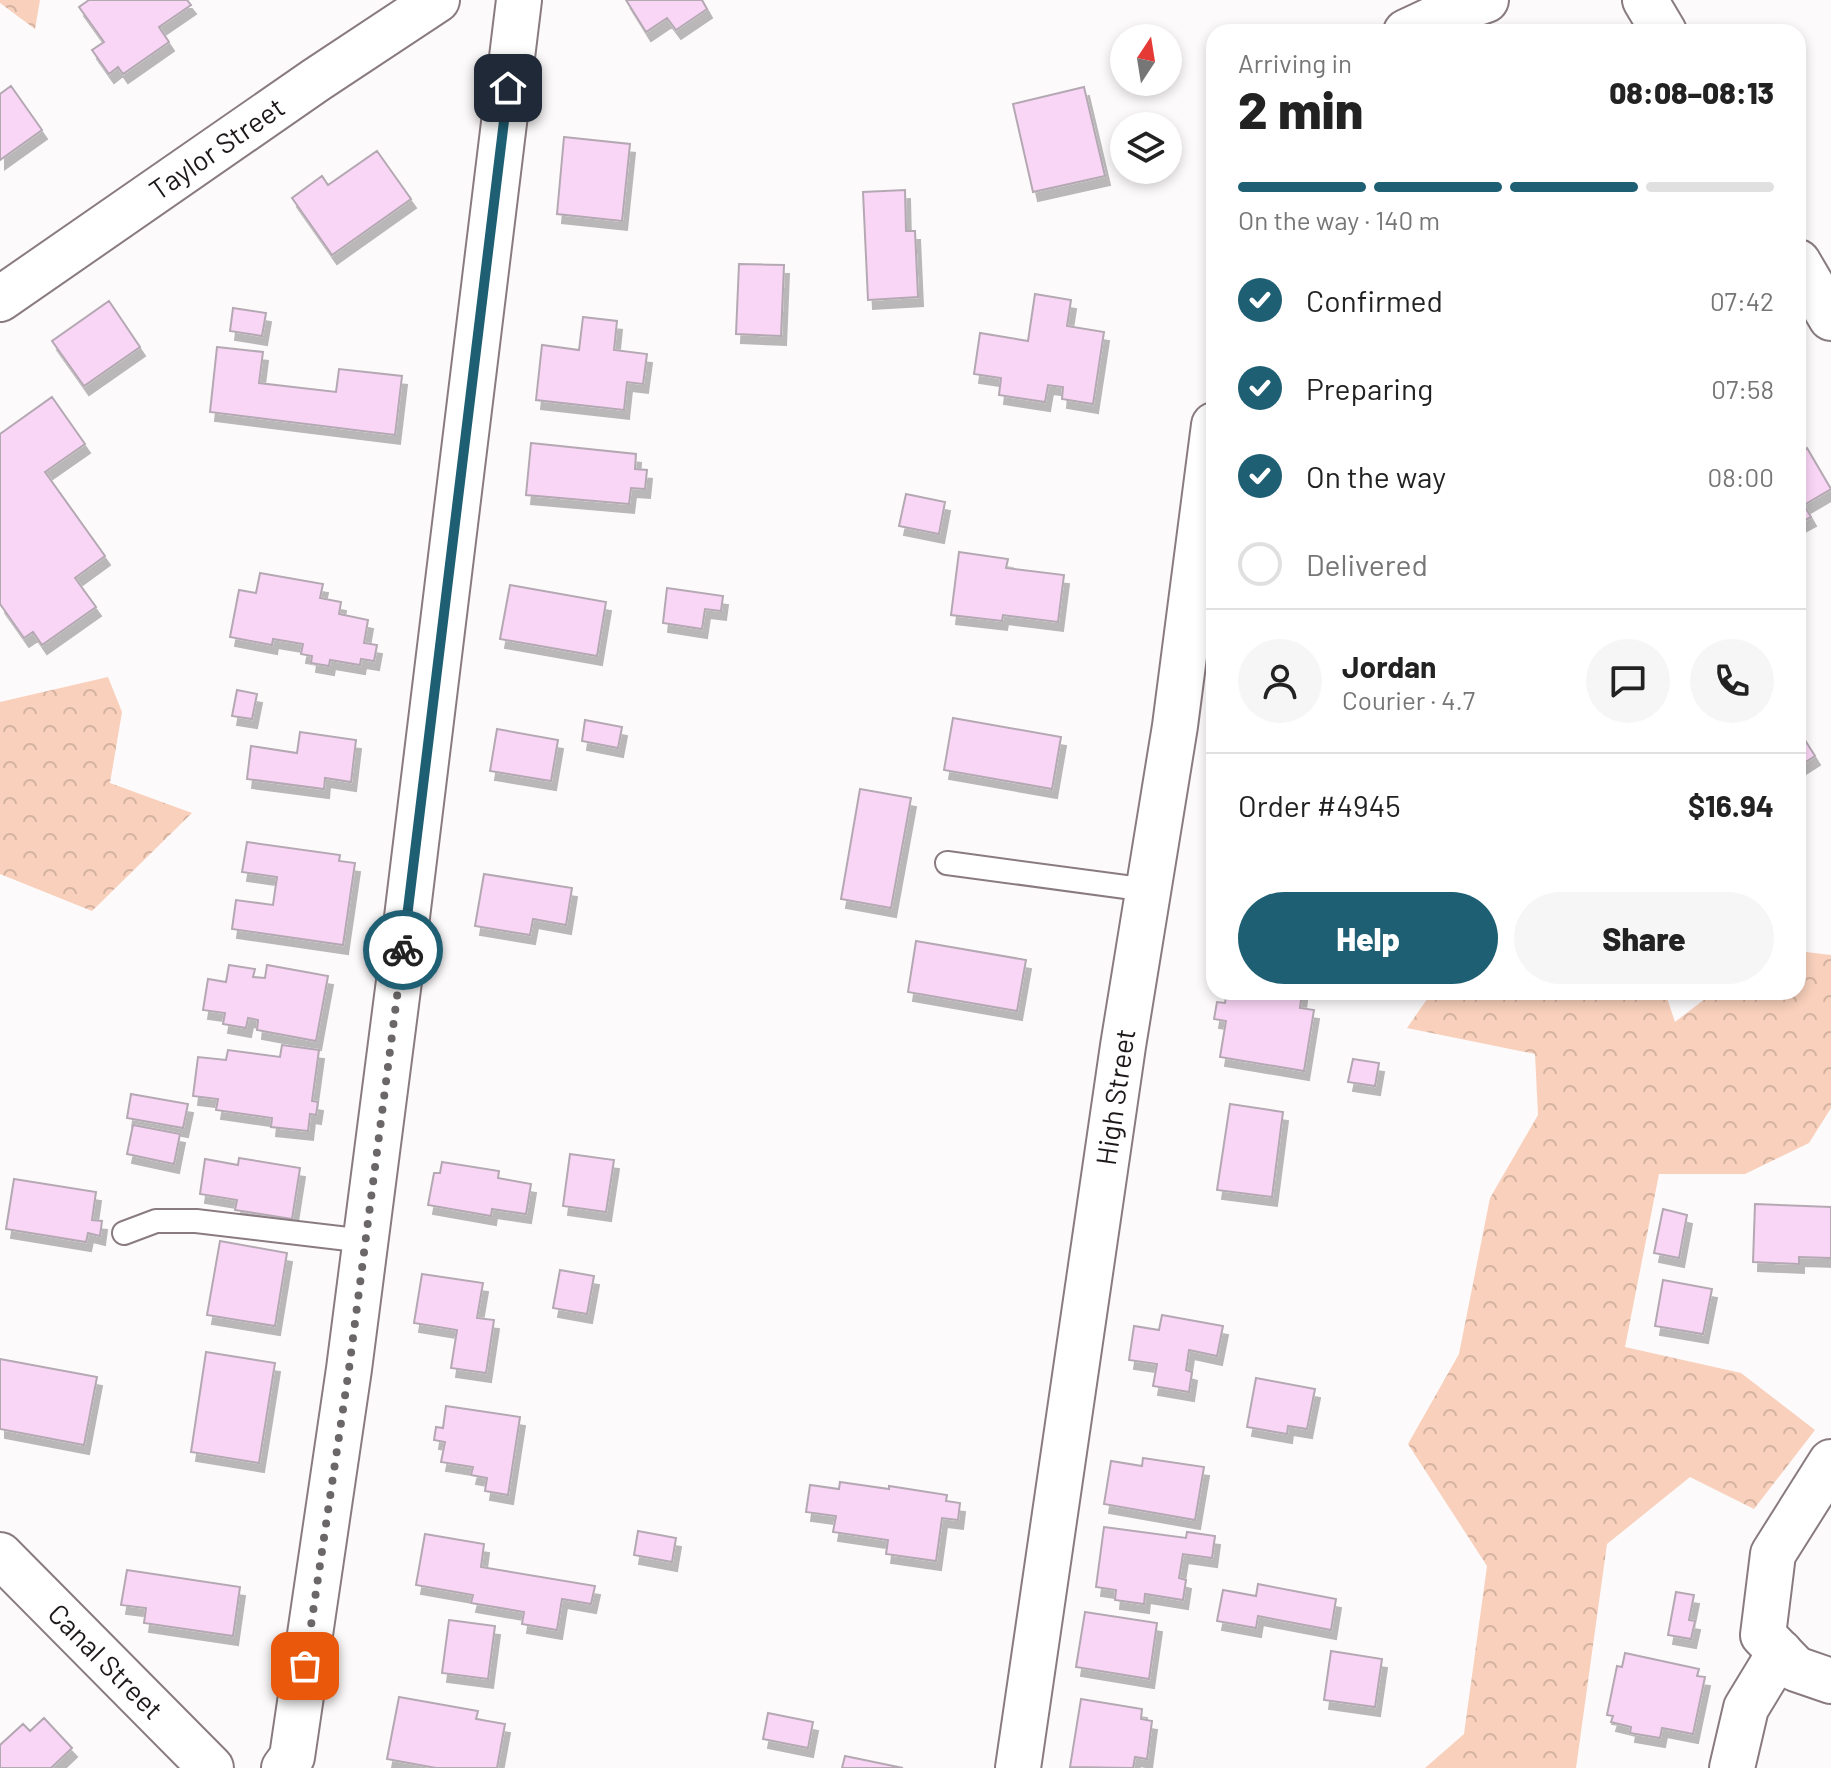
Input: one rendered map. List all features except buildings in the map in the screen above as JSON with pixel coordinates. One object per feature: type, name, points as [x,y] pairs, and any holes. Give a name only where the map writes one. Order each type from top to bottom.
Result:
[{"type":"street","name":"Taylor Street","points":[[0,299],[437,0]]},
{"type":"street","points":[[284,1768],[292,1757],[349,1369],[519,0]]},
{"type":"street","points":[[1423,24],[1486,0]]},
{"type":"street","points":[[1645,0],[1659,24]]},
{"type":"street","points":[[1806,276],[1831,318]]},
{"type":"street","name":"High Street","points":[[1018,1768],[1123,1046],[1175,726],[1206,487]]},
{"type":"street","points":[[1831,1462],[1773,1554],[1763,1635],[1796,1669],[1831,1681]]},
{"type":"street","name":"Canal Street","points":[[0,1555],[211,1768]]},
{"type":"street","points":[[1732,1768],[1746,1708],[1780,1652]]},
{"type":"lane","points":[[947,863],[1148,890]]},
{"type":"lane","points":[[124,1233],[156,1221],[196,1221],[365,1241]]},
{"type":"green space","points":[[0,0],[40,0],[35,29],[0,3]]},
{"type":"green space","points":[[108,677],[122,712],[110,783],[192,813],[92,911],[0,874],[0,702]]},
{"type":"green space","points":[[1806,952],[1831,955],[1831,1108],[1809,1143],[1745,1174],[1659,1174],[1625,1347],[1741,1373],[1815,1430],[1754,1509],[1690,1477],[1607,1544],[1576,1768],[1425,1768],[1464,1734],[1487,1566],[1408,1444],[1459,1354],[1490,1198],[1538,1115],[1535,1054],[1407,1028],[1426,1000],[1668,1000],[1675,1022],[1704,1000],[1806,1000]]},
{"type":"way so far","points":[[305,1666],[349,1369],[403,950]]},
{"type":"route","points":[[403,950],[508,88]]}]
